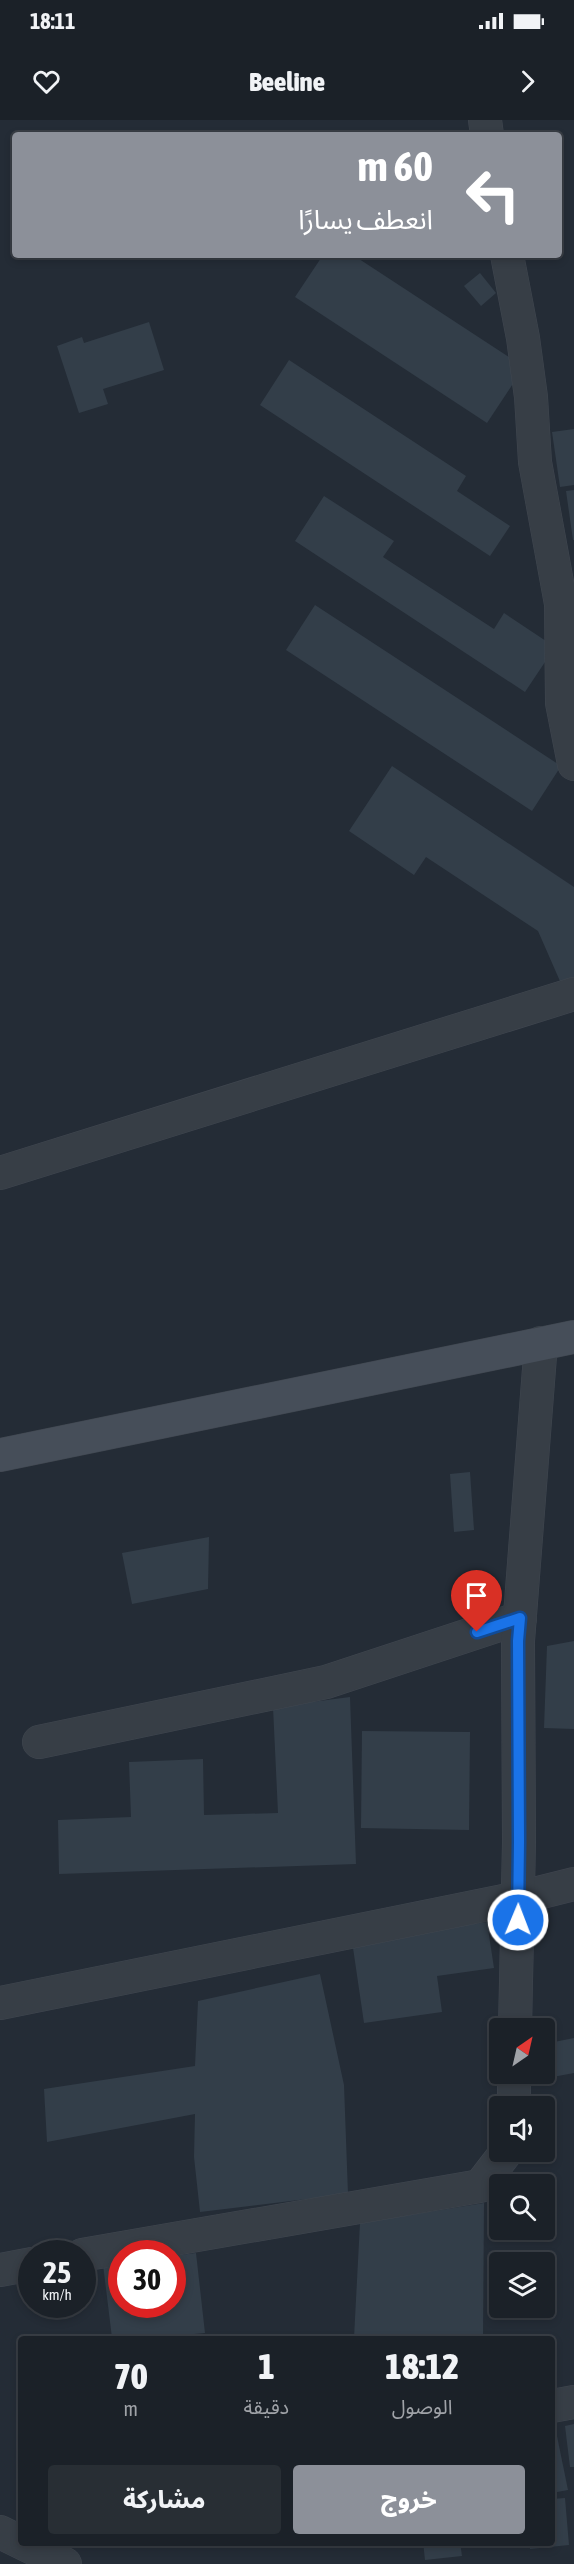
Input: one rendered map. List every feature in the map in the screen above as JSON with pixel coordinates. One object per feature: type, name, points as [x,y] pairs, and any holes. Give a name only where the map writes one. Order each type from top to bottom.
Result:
[{"type":"main road","points":[[0,1455],[574,1337]]},
{"type":"street","points":[[508,258],[523,338],[531,397],[536,462],[561,604],[562,703],[574,764]]},
{"type":"street","points":[[0,1173],[574,994]]},
{"type":"street","points":[[515,2018],[518,1899],[518,1641],[541,1343]]},
{"type":"street","points":[[39,1742],[326,1682],[520,1618]]},
{"type":"street","points":[[0,2003],[518,1899],[574,1884]]},
{"type":"street","points":[[96,2253],[480,2186],[499,2162]]},
{"type":"street","points":[[0,2270],[18,2267]]},
{"type":"street","points":[[555,2406],[574,2403]]},
{"type":"street","points":[[0,2532],[18,2541]]},
{"type":"street","points":[[28,2546],[65,2564]]},
{"type":"building","points":[[321,258],[358,258],[524,367],[487,423],[295,297]]},
{"type":"building","points":[[480,273],[496,293],[481,306],[464,286]]},
{"type":"building","points":[[149,322],[164,370],[103,389],[108,404],[79,413],[57,346],[82,337],[84,343]]},
{"type":"building","points":[[289,360],[466,476],[457,491],[510,526],[490,556],[260,405]]},
{"type":"building","points":[[574,429],[574,485],[560,487],[552,432]]},
{"type":"building","points":[[574,490],[574,540],[573,540],[566,491]]},
{"type":"building","points":[[324,496],[394,541],[383,557],[494,629],[504,613],[555,647],[525,692],[295,541]]},
{"type":"building","points":[[315,605],[561,766],[532,811],[286,650]]},
{"type":"building","points":[[392,766],[574,887],[574,983],[563,988],[538,931],[426,857],[414,875],[349,831]]},
{"type":"building","points":[[470,1472],[474,1530],[454,1532],[450,1474]]},
{"type":"building","points":[[209,1537],[208,1589],[132,1604],[122,1553]]},
{"type":"building","points":[[574,1641],[574,1729],[544,1728],[547,1646]]},
{"type":"building","points":[[350,1697],[356,1864],[59,1874],[58,1820],[131,1817],[129,1762],[203,1759],[204,1815],[278,1813],[273,1707]]},
{"type":"building","points":[[362,1731],[470,1732],[469,1830],[361,1828]]},
{"type":"building","points":[[487,1922],[494,1968],[437,1976],[442,2012],[364,2023],[352,1941]]},
{"type":"building","points":[[320,1974],[344,2085],[348,2194],[200,2212],[194,2157],[195,2114],[47,2142],[44,2089],[195,2066],[198,2001]]},
{"type":"building","points":[[574,2038],[574,2073],[555,2077],[555,2042]]},
{"type":"building","points":[[484,2203],[483,2336],[354,2336],[360,2223]]},
{"type":"building","points":[[196,2253],[205,2333],[174,2336],[112,2336],[110,2318],[186,2318],[186,2254]]},
{"type":"building","points":[[108,2263],[108,2305],[103,2264]]},
{"type":"building","points":[[574,2424],[574,2467],[570,2467],[565,2426]]},
{"type":"building","points":[[555,2436],[557,2436],[568,2490],[555,2492]]},
{"type":"building","points":[[565,2498],[569,2545],[530,2549],[530,2546],[555,2546],[555,2499]]},
{"type":"building","points":[[423,2546],[461,2546],[462,2556],[425,2560]]},
{"type":"route","points":[[477,1632],[520,1618],[518,1641],[518,1920]]}]
